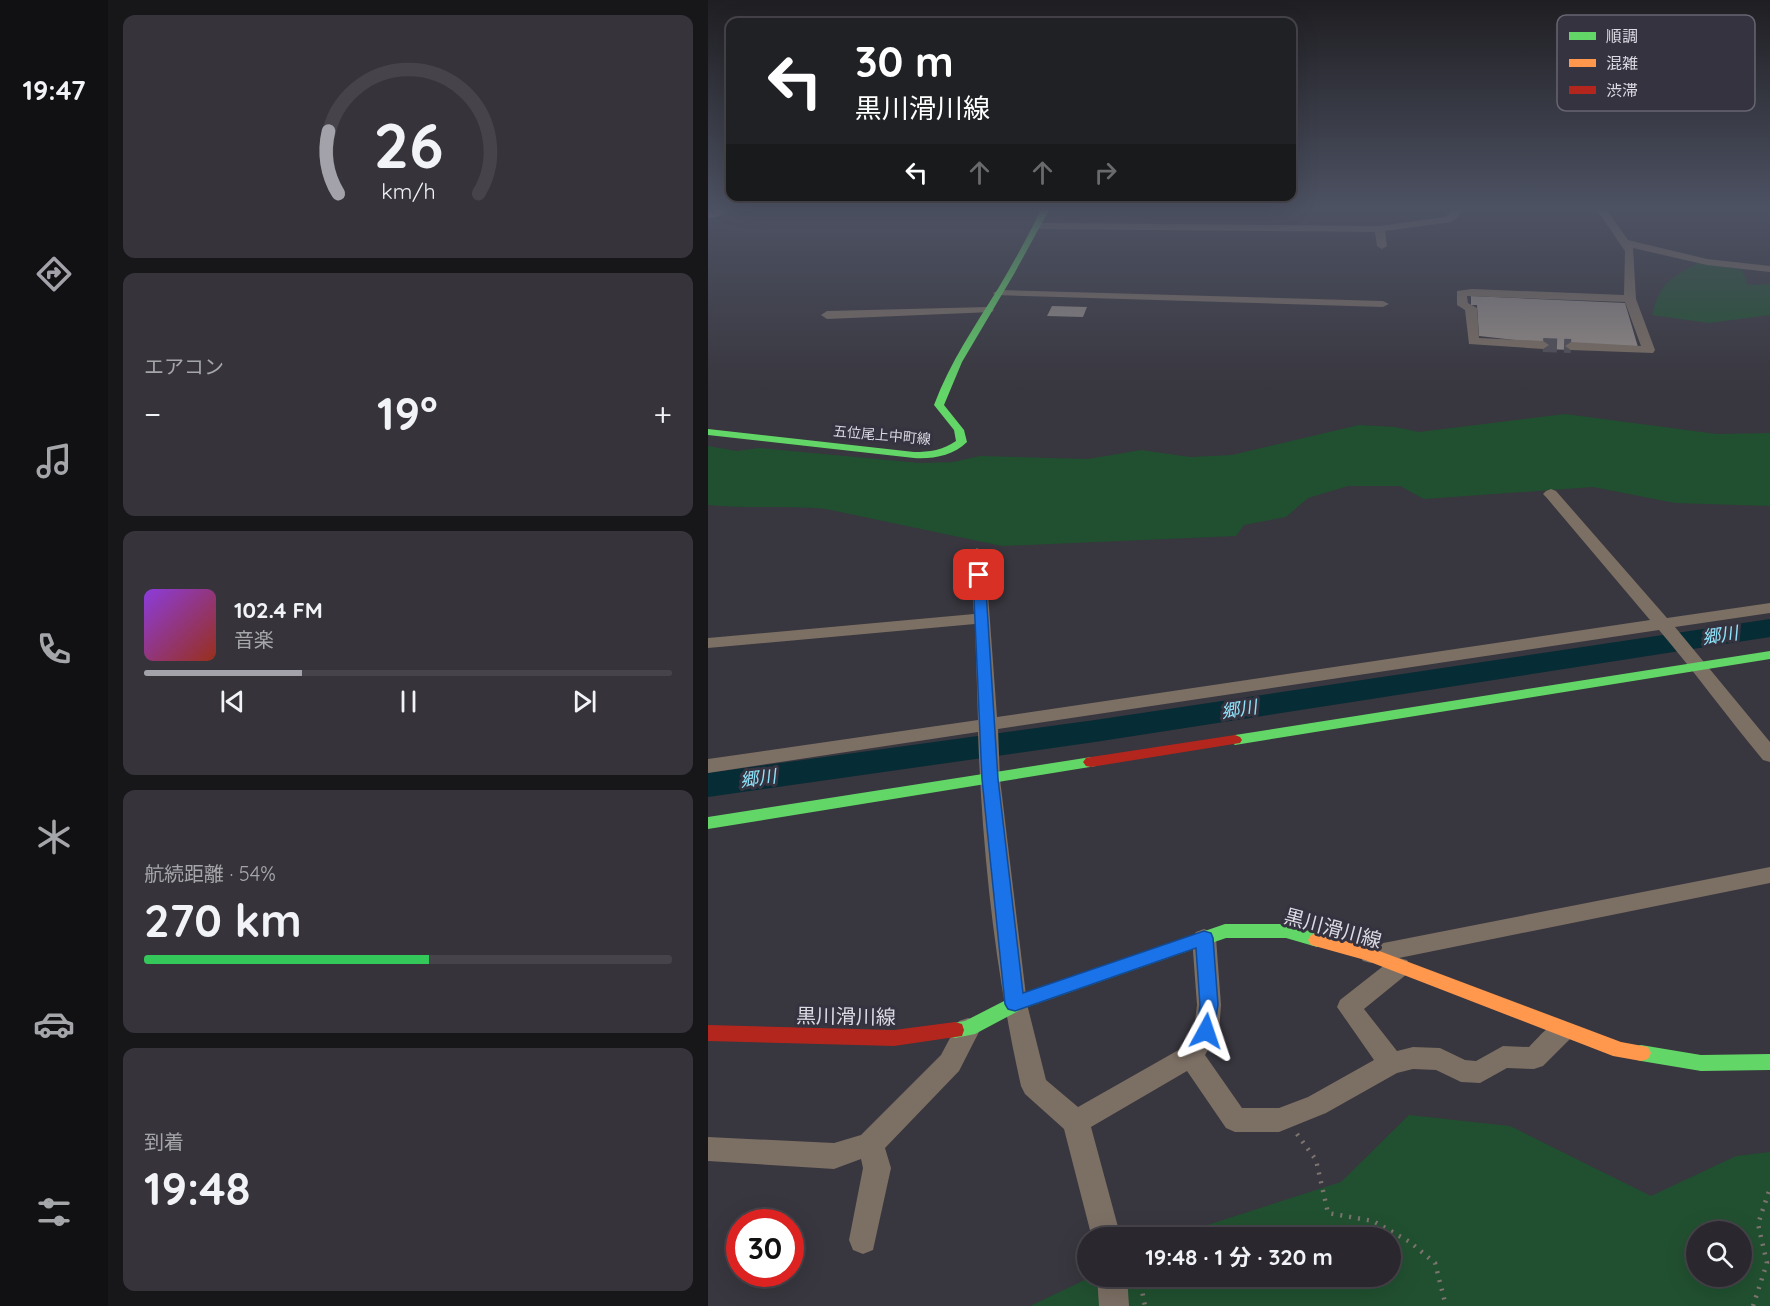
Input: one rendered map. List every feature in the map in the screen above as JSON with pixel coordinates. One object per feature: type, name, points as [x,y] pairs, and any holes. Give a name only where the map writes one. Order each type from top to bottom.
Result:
[{"type":"main road","name":"五位尾上中町線","points":[[708,432],[914,455],[935,456],[952,451],[962,442],[958,430],[939,405],[945,383],[958,355],[1011,271]]},
{"type":"main road","points":[[708,823],[1770,655]]},
{"type":"main road","name":"黒川滑川線","points":[[708,1033],[894,1038],[968,1028],[1015,1004],[1225,931],[1286,932],[1368,954],[1562,1031],[1620,1050],[1701,1063],[1770,1062]]},
{"type":"street","points":[[1571,346],[1649,350],[1630,299],[1629,271]]},
{"type":"street","points":[[1543,345],[1473,341],[1471,308],[1463,305],[1461,294],[1472,291],[1630,299]]},
{"type":"street","points":[[999,293],[1383,304]]},
{"type":"street","points":[[827,315],[988,310]]},
{"type":"street","points":[[1551,494],[1700,666],[1720,697],[1770,754]]},
{"type":"street","points":[[977,553],[983,618],[990,779],[1015,1004],[1034,1086],[1076,1122],[1104,1227]]},
{"type":"street","points":[[708,766],[1770,608]]},
{"type":"street","points":[[708,643],[983,618]]},
{"type":"street","points":[[1368,954],[1770,875]]},
{"type":"street","points":[[1076,1122],[1191,1056],[1206,1031],[1209,1005],[1204,938]]},
{"type":"street","points":[[1391,1063],[1349,1007],[1399,967]]},
{"type":"street","points":[[711,1154],[834,1156],[870,1144],[950,1063],[968,1028]]},
{"type":"street","points":[[1191,1056],[1235,1120],[1279,1120],[1317,1106],[1391,1063],[1413,1058],[1440,1059],[1461,1071],[1480,1072],[1503,1057],[1534,1058],[1562,1031]]},
{"type":"street","points":[[863,1240],[877,1168],[870,1144]]},
{"type":"street","points":[[1113,1287],[1114,1306]]},
{"type":"path","points":[[1279,1120],[1310,1144],[1321,1175],[1328,1213],[1373,1221],[1410,1242],[1436,1263],[1446,1306]]},
{"type":"path","points":[[1753,1306],[1767,1263],[1758,1224],[1770,1188]]},
{"type":"path","points":[[1141,1287],[1145,1306]]},
{"type":"green space","points":[[1684,271],[1742,271],[1748,285],[1770,284],[1770,315],[1709,323],[1652,315],[1663,288]]},
{"type":"green space","points":[[1565,414],[1717,434],[1770,433],[1770,506],[1675,503],[1593,487],[1424,499],[1400,486],[1348,486],[1308,498],[1286,517],[1244,525],[1236,536],[1002,546],[826,509],[708,505],[708,446],[737,451],[759,448],[920,463],[953,462],[980,456],[1088,459],[1141,450],[1190,457],[1232,455],[1359,425],[1395,427],[1419,432]]},
{"type":"green space","points":[[1409,1115],[1510,1126],[1651,1196],[1736,1156],[1770,1152],[1770,1306],[1030,1306],[1077,1284],[1077,1287],[1401,1287],[1401,1227],[1201,1227],[1341,1182]]},
{"type":"building","points":[[1471,296],[1625,303],[1638,347],[1571,344],[1572,350],[1544,349],[1543,343],[1479,336],[1477,305],[1471,305]]},
{"type":"building","points":[[1052,306],[1087,307],[1083,317],[1047,316]]},
{"type":"waterway","name":"郷川","points":[[708,785],[1095,731],[1770,628]]},
{"type":"tunnel","points":[[1543,345],[1571,346]]},
{"type":"traffic: fast","points":[[708,432],[914,455],[940,453],[951,449],[962,442],[959,430],[939,405],[944,390],[965,348],[1012,271]]},
{"type":"traffic: fast","points":[[1235,740],[1770,655]]},
{"type":"traffic: fast","points":[[708,823],[1091,762]]},
{"type":"traffic: fast","points":[[955,1030],[968,1028],[1015,1004],[1225,931],[1286,931],[1317,940]]},
{"type":"traffic: fast","points":[[1641,1053],[1701,1063],[1770,1062]]},
{"type":"traffic: slow","points":[[1317,940],[1368,954],[1620,1050],[1641,1053]]},
{"type":"traffic: jam","points":[[1091,762],[1235,740]]},
{"type":"traffic: jam","points":[[708,1033],[894,1038],[955,1030]]},
{"type":"route","points":[[979,575],[990,779],[1015,1004],[1204,938],[1209,1005],[1206,1031]]}]
